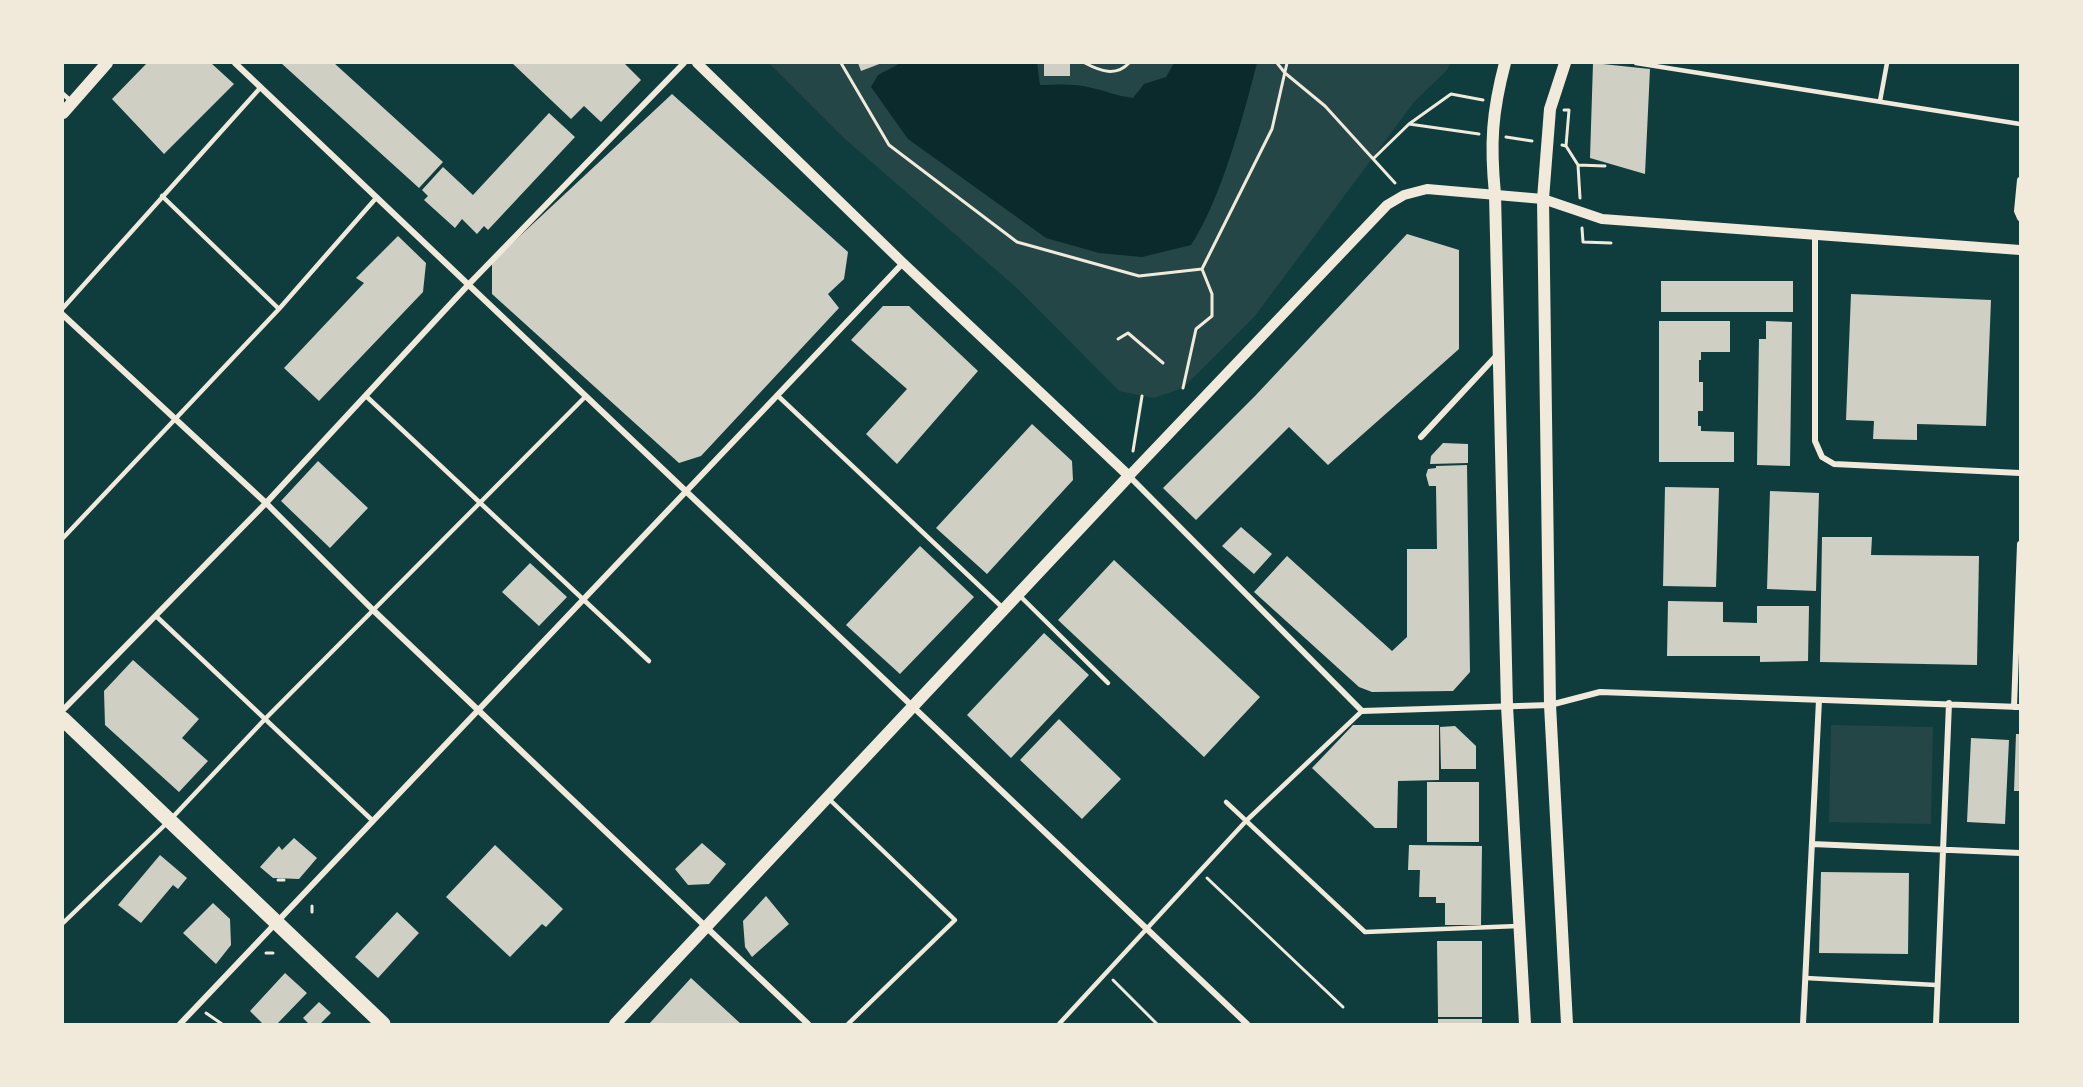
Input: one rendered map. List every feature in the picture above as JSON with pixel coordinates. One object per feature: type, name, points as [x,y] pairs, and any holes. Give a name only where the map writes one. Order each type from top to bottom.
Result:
[{"type":"main road","points":[[63,113],[107,63]]},
{"type":"main road","points":[[1505,63],[1495,102],[1490,147],[1495,194],[1507,706],[1525,1024]]},
{"type":"main road","points":[[1565,63],[1550,109],[1543,199],[1550,705],[1567,1024]]},
{"type":"main road","points":[[615,1024],[1129,476]]},
{"type":"main road","points":[[63,718],[383,1024]]},
{"type":"street","points":[[236,63],[1247,1024]]},
{"type":"street","points":[[63,710],[266,503],[469,284],[684,63]]},
{"type":"street","points":[[697,63],[903,263],[1129,476],[1362,711],[1550,705],[1600,692],[2017,707],[2020,544]]},
{"type":"street","points":[[2020,180],[2017,211],[2020,218]]},
{"type":"street","points":[[1129,476],[1387,205],[1404,195],[1427,189],[1543,199],[1602,219],[2020,249]]},
{"type":"street","points":[[1815,233],[1815,441],[1822,457],[1834,464],[2020,473]]},
{"type":"street","points":[[180,1024],[903,263]]},
{"type":"street","points":[[63,315],[173,420],[266,503],[373,610],[808,1024]]},
{"type":"street","points":[[1421,437],[1499,354]]},
{"type":"street","points":[[1803,1024],[1819,699]]},
{"type":"street","points":[[1936,1024],[1949,703]]},
{"type":"street","points":[[1812,844],[2020,853]]},
{"type":"lane","points":[[1880,101],[1887,63]]},
{"type":"lane","points":[[1640,64],[2020,124]]},
{"type":"lane","points":[[63,308],[261,87]]},
{"type":"lane","points":[[63,93],[73,103]]},
{"type":"lane","points":[[162,196],[279,309]]},
{"type":"lane","points":[[64,536],[279,309],[377,197]]},
{"type":"lane","points":[[777,395],[1005,609]]},
{"type":"lane","points":[[366,396],[649,661]]},
{"type":"lane","points":[[63,923],[170,820],[266,718],[586,396]]},
{"type":"lane","points":[[1018,594],[1108,683]]},
{"type":"lane","points":[[156,616],[373,821]]},
{"type":"lane","points":[[1059,1024],[1198,870],[1362,711]]},
{"type":"lane","points":[[828,798],[955,920],[848,1024]]},
{"type":"lane","points":[[1226,802],[1365,932],[1518,926]]},
{"type":"lane","points":[[1806,978],[1936,985]]},
{"type":"path","points":[[841,63],[889,145],[1017,242],[1139,276],[1202,269]]},
{"type":"path","points":[[1085,63],[1103,72],[1123,70],[1129,63]]},
{"type":"path","points":[[1277,63],[1285,73],[1324,106],[1374,158],[1404,195]]},
{"type":"path","points":[[1183,388],[1196,329],[1212,316],[1212,294],[1202,269],[1272,129],[1287,63]]},
{"type":"path","points":[[1374,158],[1409,124],[1451,94],[1495,102]]},
{"type":"path","points":[[1569,110],[1566,146],[1578,165],[1581,209]]},
{"type":"path","points":[[1409,124],[1488,135]]},
{"type":"path","points":[[1499,136],[1533,141]]},
{"type":"path","points":[[1555,144],[1566,146]]},
{"type":"path","points":[[1578,165],[1605,166]]},
{"type":"path","points":[[1581,220],[1583,242],[1611,243]]},
{"type":"path","points":[[1118,339],[1128,333],[1163,363]]},
{"type":"path","points":[[1129,476],[1142,396]]},
{"type":"path","points":[[1198,870],[1343,1007]]},
{"type":"path","points":[[278,880],[284,880]]},
{"type":"path","points":[[312,906],[312,912]]},
{"type":"path","points":[[266,953],[273,953]]},
{"type":"path","points":[[1105,972],[1156,1024]]},
{"type":"path","points":[[197,1006],[222,1024]]},
{"type":"shaded area","points":[[769,63],[1450,63],[1447,70],[1414,102],[1255,316],[1183,388],[1154,398],[1119,391],[1017,288],[845,139]]},
{"type":"shaded area","points":[[901,63],[1037,63],[1040,85],[1079,85],[1133,98],[1144,84],[1166,77],[1174,63],[1257,63],[1238,132],[1221,181],[1212,205],[1191,245],[1142,257],[1099,253],[1046,238],[908,139],[871,87],[878,75]]},
{"type":"shaded area","points":[[1831,725],[1933,727],[1931,824],[1829,822]]},
{"type":"building","points":[[147,63],[211,63],[234,84],[164,154],[112,99]]},
{"type":"building","points":[[281,63],[334,63],[443,162],[419,188]]},
{"type":"building","points":[[512,63],[624,63],[641,80],[601,122],[584,106],[571,119]]},
{"type":"building","points":[[858,63],[882,63],[861,71]]},
{"type":"building","points":[[1044,63],[1070,63],[1070,76],[1044,76]]},
{"type":"building","points":[[1593,63],[1650,69],[1645,174],[1590,158]]},
{"type":"building","points":[[672,94],[848,252],[844,279],[828,294],[839,308],[701,456],[679,463],[492,294],[492,262]]},
{"type":"building","points":[[549,113],[575,137],[488,230],[484,226],[477,234],[462,219],[455,228],[424,200],[428,196],[422,190],[443,167],[473,195]]},
{"type":"building","points":[[1407,234],[1459,250],[1459,349],[1328,465],[1289,427],[1196,520],[1163,488],[1255,396]]},
{"type":"building","points":[[398,236],[426,263],[423,292],[319,401],[284,368],[364,283],[356,278]]},
{"type":"building","points":[[1661,281],[1793,281],[1793,312],[1661,312]]},
{"type":"building","points":[[1851,294],[1991,300],[1986,426],[1917,424],[1917,440],[1873,439],[1874,421],[1846,420]]},
{"type":"building","points":[[883,306],[909,306],[978,371],[897,464],[866,434],[907,389],[851,340]]},
{"type":"building","points":[[1659,321],[1730,321],[1730,352],[1701,352],[1699,382],[1703,382],[1703,411],[1698,411],[1698,426],[1701,426],[1701,431],[1734,432],[1734,462],[1659,462]]},
{"type":"building","points":[[1766,321],[1792,322],[1790,466],[1757,465],[1759,339],[1766,339]]},
{"type":"building","points":[[1032,424],[1072,461],[1073,480],[987,574],[936,528]]},
{"type":"building","points":[[1443,443],[1468,444],[1468,463],[1430,464],[1431,456]]},
{"type":"building","points":[[318,461],[368,508],[330,548],[281,501]]},
{"type":"building","points":[[1467,465],[1470,672],[1453,691],[1372,692],[1359,687],[1254,592],[1287,556],[1392,651],[1407,637],[1407,549],[1437,549],[1436,486],[1429,486],[1426,475],[1428,469],[1436,468],[1436,466]]},
{"type":"building","points":[[1665,487],[1719,488],[1716,587],[1663,586]]},
{"type":"building","points":[[1770,491],[1819,493],[1816,591],[1767,589]]},
{"type":"building","points":[[1241,527],[1272,554],[1254,574],[1222,546]]},
{"type":"building","points":[[1822,537],[1872,537],[1871,555],[1979,556],[1977,665],[1820,662]]},
{"type":"building","points":[[920,546],[974,597],[900,674],[846,625]]},
{"type":"building","points":[[1114,560],[1260,697],[1204,757],[1058,620]]},
{"type":"building","points":[[530,563],[567,597],[539,626],[502,592]]},
{"type":"building","points":[[1668,601],[1723,602],[1723,622],[1757,623],[1757,606],[1809,606],[1808,661],[1760,662],[1760,656],[1667,656]]},
{"type":"building","points":[[1044,633],[1089,675],[1011,758],[967,715]]},
{"type":"building","points":[[133,660],[199,719],[182,738],[208,761],[179,792],[105,725],[104,691]]},
{"type":"building","points":[[1059,719],[1121,779],[1082,819],[1020,760]]},
{"type":"building","points":[[1353,725],[1439,725],[1439,780],[1398,781],[1397,828],[1375,828],[1312,768]]},
{"type":"building","points":[[1455,726],[1476,746],[1476,769],[1441,769],[1440,727]]},
{"type":"building","points":[[2016,734],[2020,734],[2020,791],[2014,791]]},
{"type":"building","points":[[1971,738],[2009,740],[2005,824],[1967,822]]},
{"type":"building","points":[[1427,782],[1479,782],[1479,842],[1427,842]]},
{"type":"building","points":[[294,838],[317,858],[299,879],[273,878],[260,867],[279,846],[282,850]]},
{"type":"building","points":[[702,843],[726,864],[709,884],[688,885],[675,869]]},
{"type":"building","points":[[495,845],[563,909],[546,927],[542,924],[510,957],[446,897]]},
{"type":"building","points":[[1409,845],[1482,846],[1481,925],[1445,925],[1445,903],[1436,903],[1436,897],[1419,897],[1420,870],[1408,870]]},
{"type":"building","points":[[160,855],[187,878],[178,889],[173,885],[141,923],[118,905]]},
{"type":"building","points":[[1821,872],[1909,873],[1908,954],[1819,953]]},
{"type":"building","points":[[766,896],[789,924],[752,957],[745,947],[743,921]]},
{"type":"building","points":[[213,903],[230,919],[231,945],[216,964],[183,933]]},
{"type":"building","points":[[397,912],[419,933],[378,978],[355,957]]},
{"type":"building","points":[[1437,941],[1482,941],[1482,1017],[1438,1017]]},
{"type":"building","points":[[285,973],[307,993],[277,1024],[263,1024],[250,1011]]},
{"type":"building","points":[[691,978],[741,1024],[649,1024]]},
{"type":"building","points":[[319,1002],[331,1013],[320,1024],[309,1024],[303,1018]]},
{"type":"building","points":[[1438,1019],[1482,1019],[1482,1024],[1438,1024]]}]
